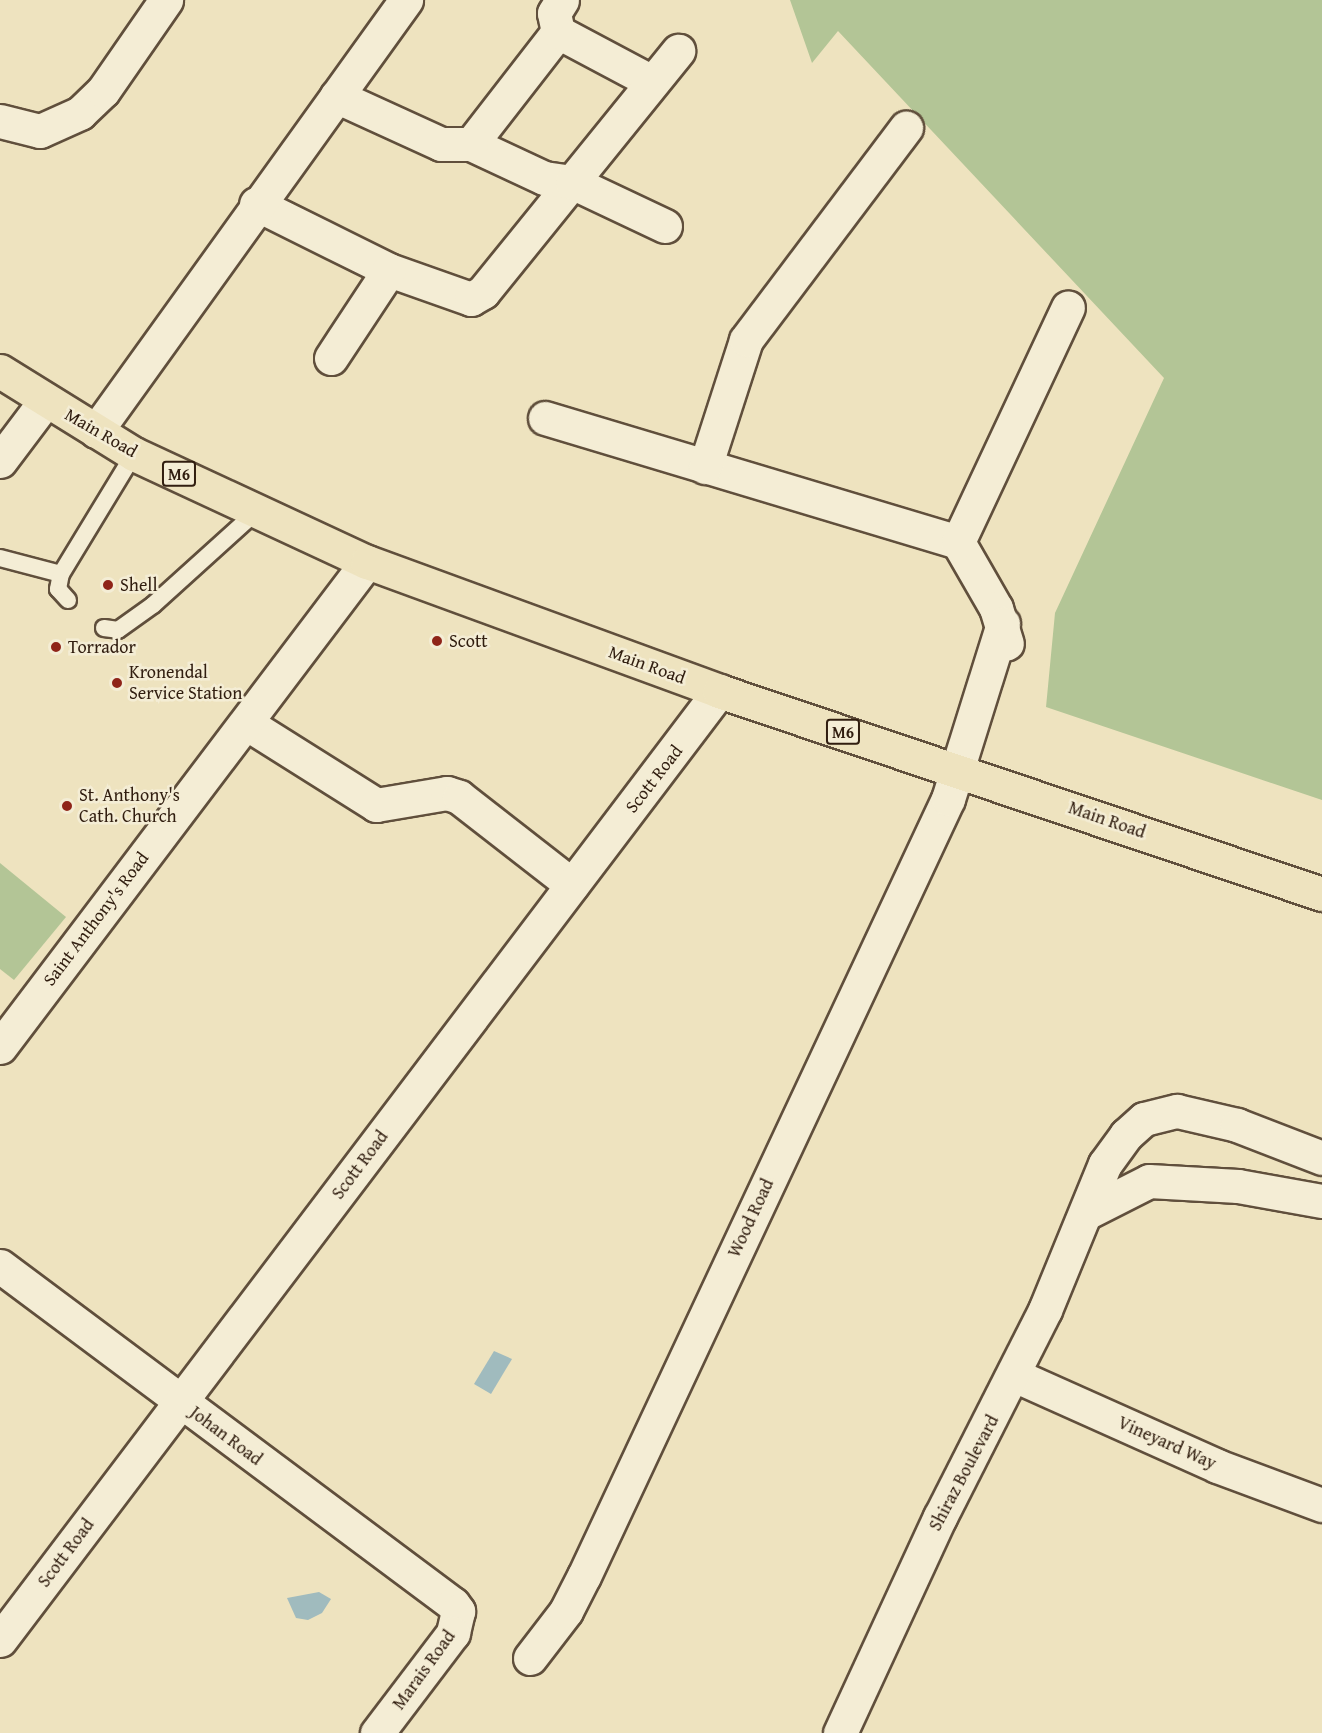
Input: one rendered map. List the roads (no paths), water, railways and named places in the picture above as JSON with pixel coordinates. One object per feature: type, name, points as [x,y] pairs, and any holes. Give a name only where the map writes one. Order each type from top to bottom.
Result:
[{"type":"main road","name":"Main Road","points":[[0,371],[134,454],[367,562],[719,691],[960,770],[1322,894]]},
{"type":"street","points":[[0,121],[40,131],[80,113],[103,92],[166,0]]},
{"type":"street","points":[[96,431],[256,204],[406,0]]},
{"type":"street","points":[[471,144],[552,11],[652,82]]},
{"type":"street","points":[[256,204],[389,270],[463,298],[480,296],[678,51]]},
{"type":"street","points":[[336,96],[441,144],[471,144],[544,178],[572,182],[665,226]]},
{"type":"street","points":[[705,467],[746,340],[906,128]]},
{"type":"street","points":[[331,358],[389,270]]},
{"type":"street","points":[[545,417],[958,542],[1068,307]]},
{"type":"street","points":[[0,461],[46,400]]},
{"type":"street","name":"Wood Road","points":[[530,1658],[566,1611],[584,1576],[960,770],[979,702],[978,692],[1002,623],[958,542]]},
{"type":"street","name":"Saint Anthony's Road","points":[[0,1047],[367,562]]},
{"type":"street","name":"Scott Road","points":[[0,1640],[719,691]]},
{"type":"street","points":[[246,723],[376,805],[447,793],[459,797],[572,885]]},
{"type":"street","name":"Shiraz Boulevard","points":[[840,1733],[940,1517],[1014,1375],[1088,1212],[1105,1164],[1126,1135],[1160,1112],[1237,1125],[1322,1158]]},
{"type":"street","points":[[1088,1212],[1149,1181],[1238,1186],[1322,1201]]},
{"type":"street","name":"Johan Road","points":[[0,1266],[453,1604]]},
{"type":"street","name":"Vineyard Way","points":[[1014,1375],[1217,1466],[1322,1505]]},
{"type":"street","name":"Marais Road","points":[[377,1733],[453,1633],[458,1611],[453,1604]]},
{"type":"lane","points":[[68,600],[58,588],[61,574],[134,454]]},
{"type":"lane","points":[[104,628],[118,630],[153,605],[257,511]]},
{"type":"lane","points":[[0,558],[61,574]]},
{"type":"water","points":[[494,1351],[512,1359],[491,1394],[474,1384]]},
{"type":"water","points":[[319,1592],[331,1599],[322,1613],[308,1620],[296,1618],[287,1598]]},
{"type":"place","name":"Shell","points":[[108,585]]},
{"type":"place","name":"Scott","points":[[437,641]]},
{"type":"place","name":"Torrador","points":[[56,647]]},
{"type":"place","name":"Kronendal Service Station","points":[[117,683]]},
{"type":"place","name":"St. Anthony's Cath. Church","points":[[67,806]]}]
